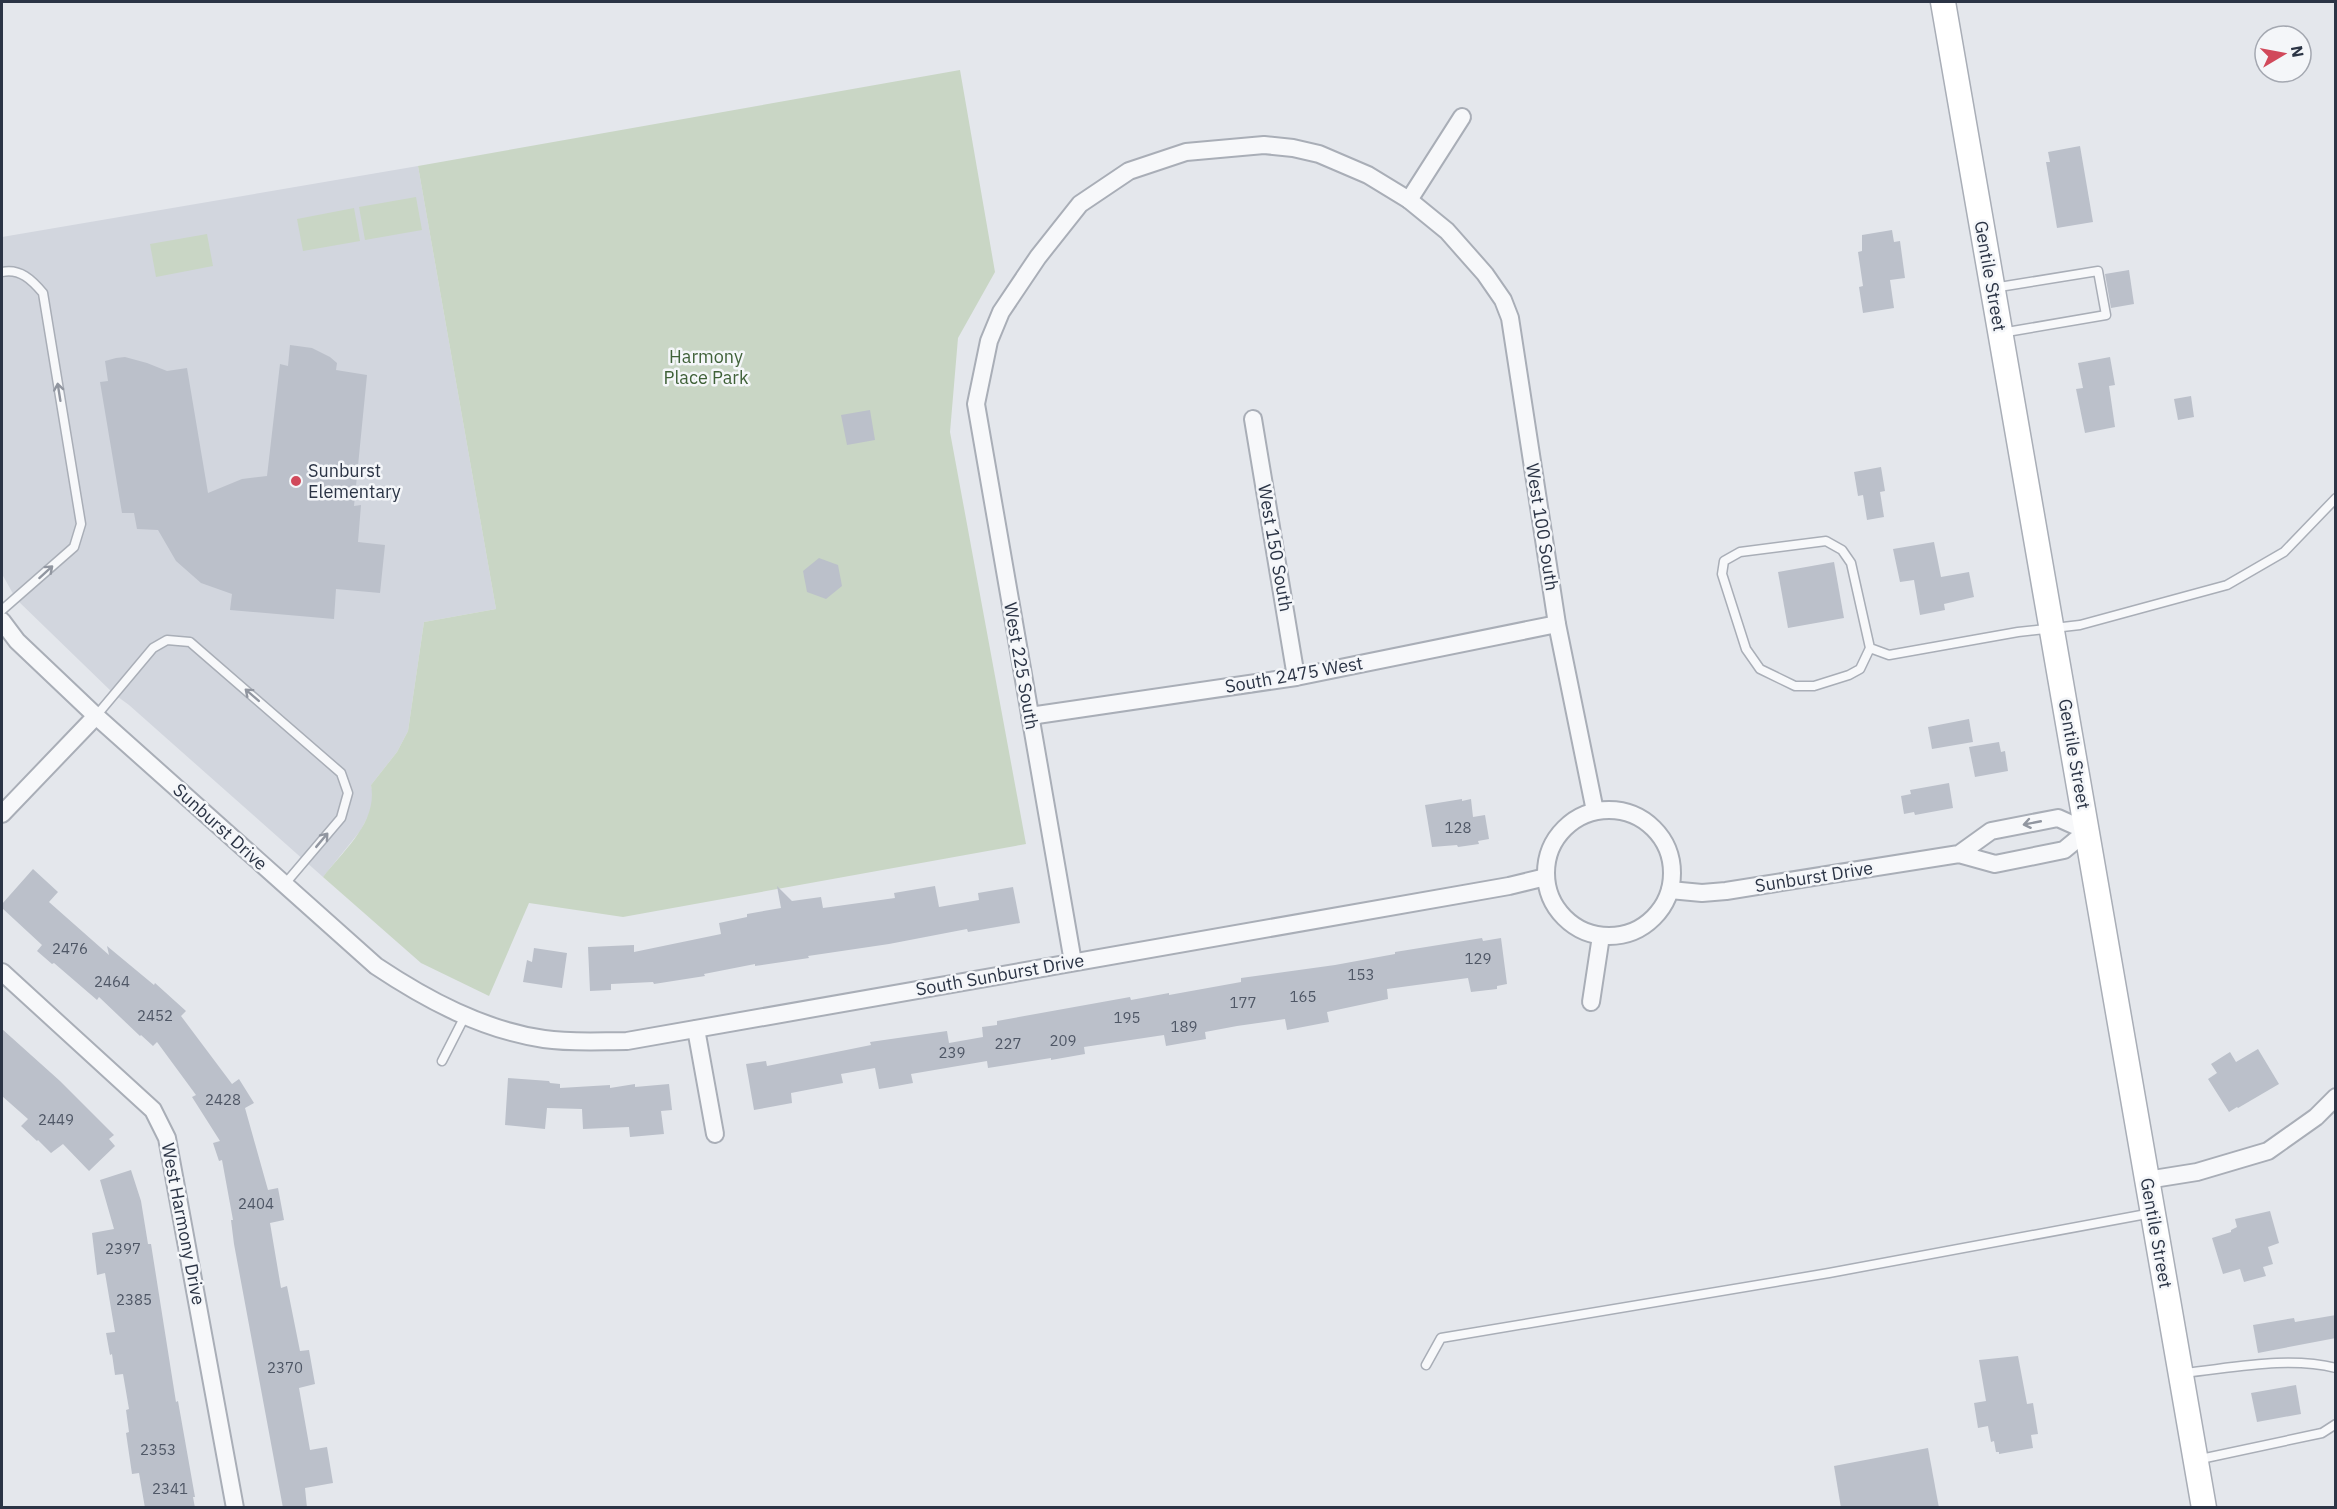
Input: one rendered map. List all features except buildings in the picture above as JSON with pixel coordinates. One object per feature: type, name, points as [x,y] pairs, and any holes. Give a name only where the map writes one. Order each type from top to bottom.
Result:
[{"type":"main road","name":"Gentile Street","points":[[1943,2],[2204,1508]]},
{"type":"street","points":[[1409,200],[1462,117]]},
{"type":"street","name":"West 225 South","points":[[1073,962],[976,404],[989,341],[1001,312],[1038,257],[1080,204],[1129,171],[1186,152],[1264,145],[1293,148],[1320,154],[1368,175],[1409,200]]},
{"type":"street","name":"West 100 South","points":[[1409,200],[1447,231],[1485,274],[1503,300],[1510,318],[1557,624],[1595,811]]},
{"type":"street","name":"West 150 South","points":[[1253,419],[1296,677]]},
{"type":"street","name":"Sunburst Drive","points":[[2,621],[17,641],[96,716],[376,966],[407,987],[460,1014]]},
{"type":"street","name":"South 2475 West","points":[[1029,716],[1296,677],[1557,624]]},
{"type":"street","points":[[2,814],[96,716]]},
{"type":"street","points":[[1616,810],[1637,816],[1654,829],[1666,848],[1671,868],[1670,890],[1662,906],[1650,920],[1636,930],[1618,936],[1600,936],[1580,929],[1563,916],[1551,898],[1546,877],[1547,859],[1553,842],[1564,828],[1578,817],[1595,811],[1616,810]]},
{"type":"street","name":"Sunburst Drive","points":[[1670,890],[1702,893],[1726,891],[1959,854],[1995,864],[2064,850],[2087,831],[2058,818],[1991,831],[1959,854]]},
{"type":"street","name":"South Sunburst Drive","points":[[460,1014],[494,1027],[544,1039],[627,1041],[1509,886],[1546,877]]},
{"type":"street","points":[[1591,1002],[1600,936]]},
{"type":"street","name":"West Harmony Drive","points":[[2,972],[153,1110],[168,1138],[235,1508]]},
{"type":"street","points":[[696,1029],[715,1134]]},
{"type":"street","points":[[2147,1180],[2197,1172],[2268,1151],[2316,1117],[2336,1097]]},
{"type":"lane","points":[[2,272],[10,270],[30,277],[43,293],[81,524],[74,547],[2,610]]},
{"type":"lane","points":[[1993,288],[2098,271],[2106,315],[2000,333]]},
{"type":"lane","points":[[1870,648],[1889,655],[2018,632],[2080,625],[2227,585],[2284,552],[2336,498]]},
{"type":"lane","points":[[1826,541],[1842,550],[1851,563],[1870,648],[1860,669],[1849,675],[1814,686],[1795,686],[1760,669],[1746,648],[1722,574],[1725,561],[1740,552],[1826,541]]},
{"type":"lane","points":[[96,716],[153,648],[167,640],[190,642],[341,773],[348,793],[341,818],[284,885]]},
{"type":"lane","points":[[442,1061],[460,1014]]},
{"type":"lane","points":[[1426,1365],[1441,1338],[1829,1273],[2153,1212]]},
{"type":"lane","points":[[2181,1373],[2280,1364],[2319,1364],[2336,1368]]},
{"type":"lane","points":[[2196,1460],[2322,1433],[2336,1424]]},
{"type":"shaded area","points":[[418,166],[496,609],[424,622],[408,731],[397,752],[371,785],[373,794],[371,810],[361,830],[323,877],[114,694],[16,599],[2,574],[2,237]]},
{"type":"green space","name":"Harmony Place Park","points":[[960,70],[995,272],[958,338],[950,432],[1026,844],[623,917],[529,903],[489,996],[421,963],[323,877],[358,835],[369,811],[372,798],[371,785],[397,752],[408,731],[424,622],[496,609],[418,166]]},
{"type":"green space","points":[[416,197],[422,230],[365,240],[359,207]]},
{"type":"green space","points":[[354,208],[360,241],[303,251],[297,219]]},
{"type":"green space","points":[[207,234],[213,266],[156,277],[150,244]]},
{"type":"place","name":"Sunburst Elementary","points":[[296,481]]}]
